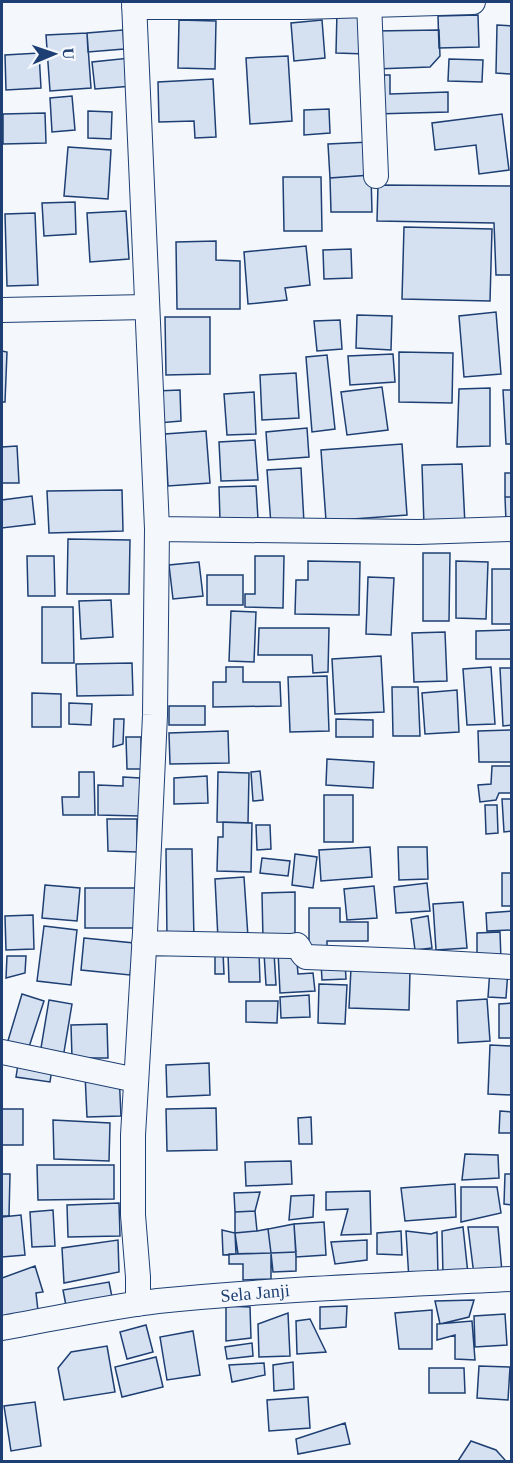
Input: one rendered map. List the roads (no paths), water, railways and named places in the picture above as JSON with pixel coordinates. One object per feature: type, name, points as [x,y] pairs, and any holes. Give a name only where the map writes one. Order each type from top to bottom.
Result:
[{"type":"street","points":[[138,1304],[133,1203],[133,1135],[155,715],[157,529],[134,4],[302,7],[369,3],[473,2]]},
{"type":"street","points":[[369,3],[376,176]]},
{"type":"street","points":[[2,310],[147,307]]},
{"type":"street","points":[[157,529],[418,532],[512,529]]},
{"type":"street","points":[[144,943],[297,945],[306,957],[512,967]]},
{"type":"street","points":[[2,1052],[136,1080]]},
{"type":"street","name":"Sela Janji","points":[[2,1328],[114,1307],[156,1302],[292,1289],[512,1279]]}]
